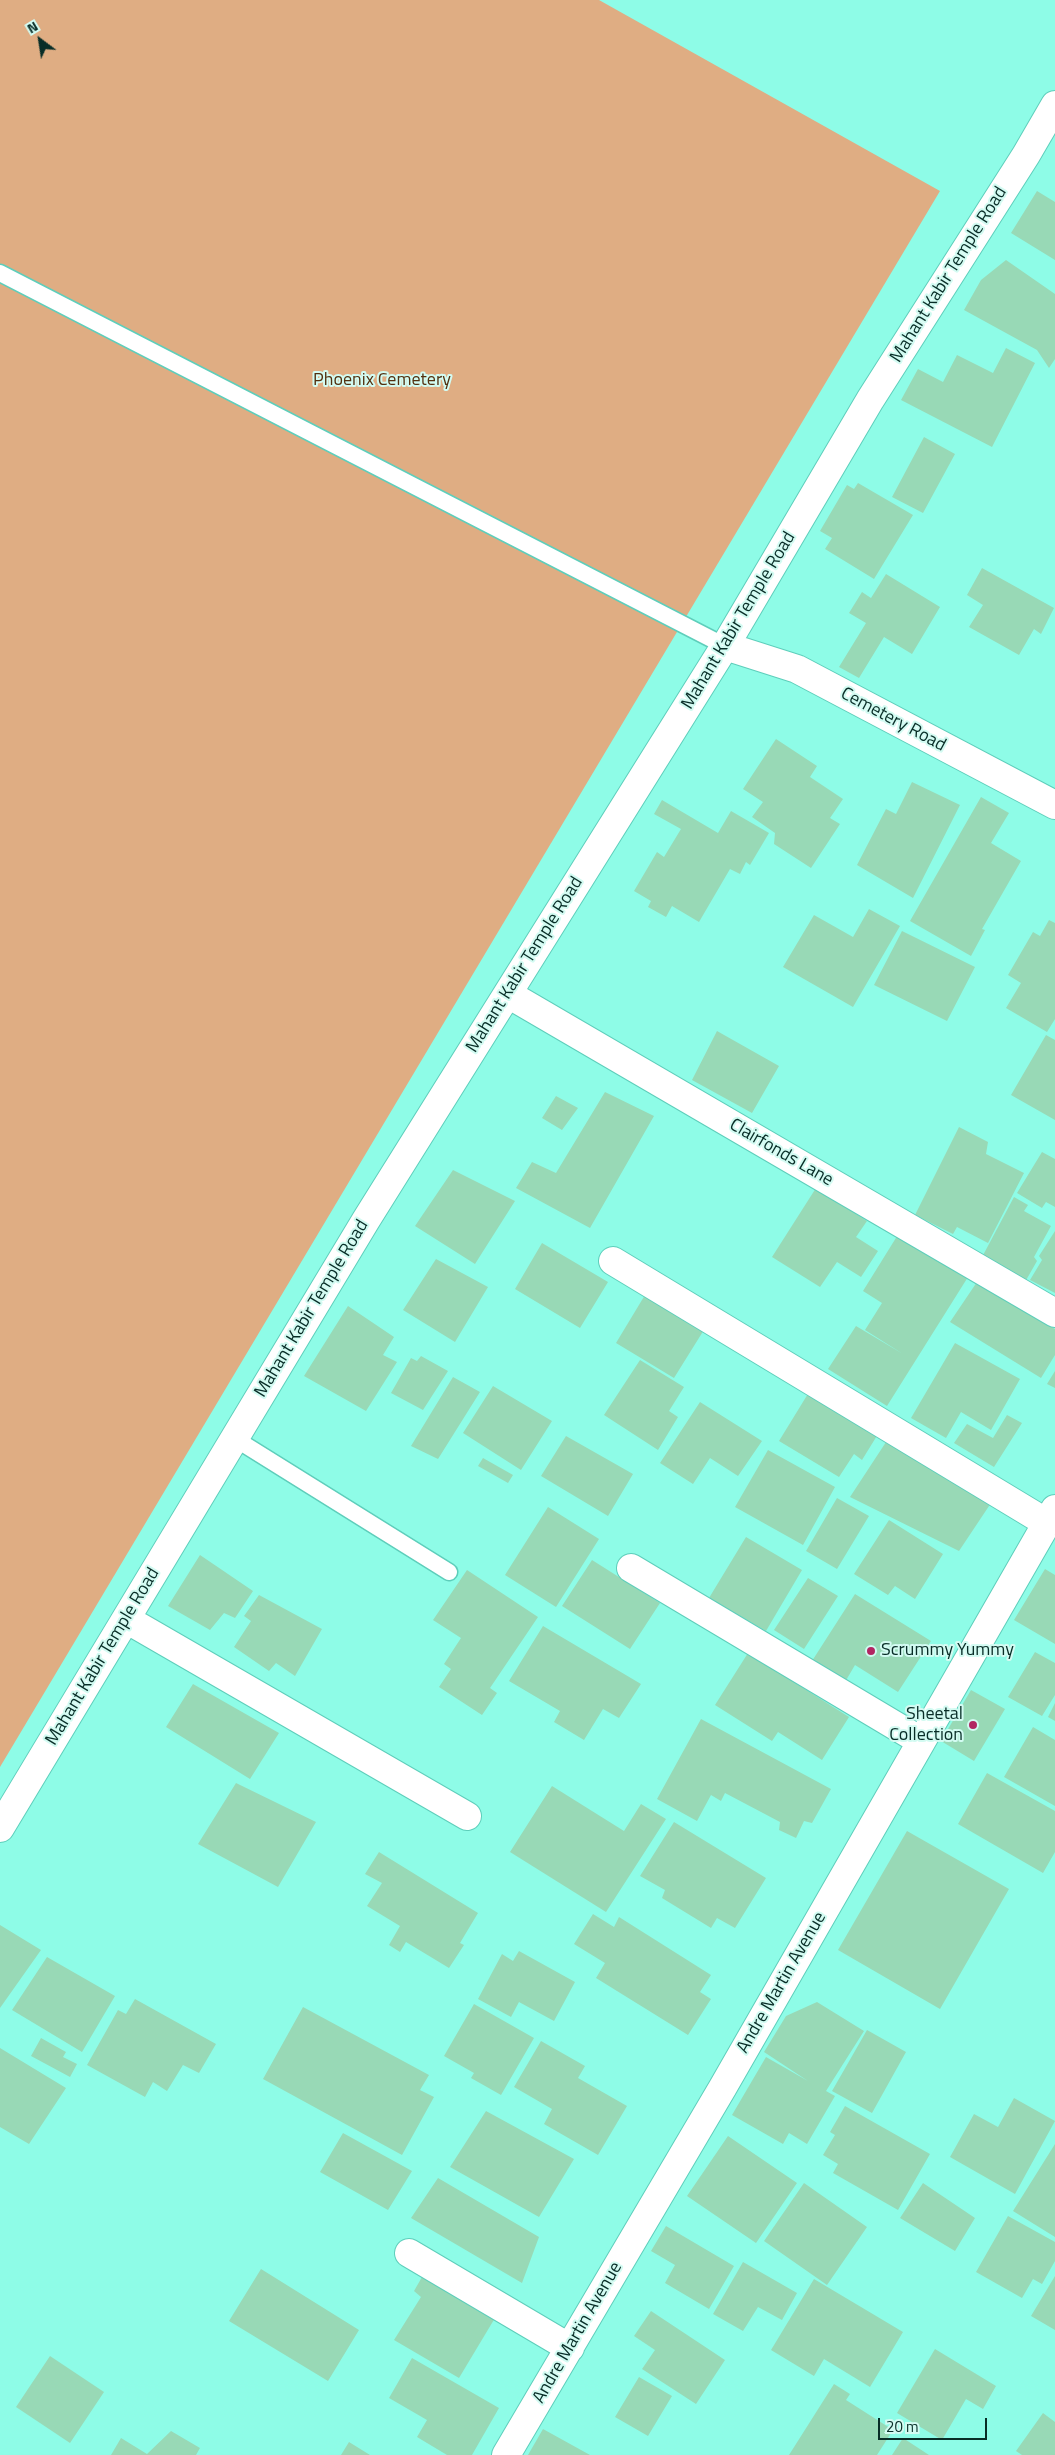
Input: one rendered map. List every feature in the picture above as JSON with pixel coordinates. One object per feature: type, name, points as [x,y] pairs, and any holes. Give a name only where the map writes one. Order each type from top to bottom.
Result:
[{"type":"street","name":"Mahant Kabir Temple Road","points":[[0,1828],[366,1220],[725,646],[865,408],[1026,155],[1055,105]]},
{"type":"street","name":"Cemetery Road","points":[[725,646],[797,669],[1055,806]]},
{"type":"street","name":"Clairfonds Lane","points":[[508,994],[1055,1313]]},
{"type":"street","points":[[614,1261],[1051,1516]]},
{"type":"street","name":"Andre Martin Avenue","points":[[506,2455],[723,2087],[1051,1516]]},
{"type":"street","points":[[631,1568],[922,1741]]},
{"type":"street","points":[[126,1619],[467,1816]]},
{"type":"street","points":[[409,2253],[570,2348]]},
{"type":"lane","points":[[0,273],[725,646]]},
{"type":"lane","points":[[234,1438],[449,1572]]},
{"type":"green space","name":"Phoenix Cemetery","points":[[0,0],[599,0],[940,191],[0,1767]]},
{"type":"building","points":[[1037,191],[1055,202],[1055,260],[1011,233]]},
{"type":"building","points":[[1006,260],[1055,294],[1055,359],[1049,368],[1037,350],[964,310],[981,280]]},
{"type":"building","points":[[1006,348],[1035,363],[992,447],[901,400],[918,369],[943,382],[957,355],[993,373]]},
{"type":"building","points":[[924,437],[955,454],[923,513],[892,497]]},
{"type":"building","points":[[858,483],[913,515],[874,579],[825,549],[832,538],[820,531],[847,485],[854,489]]},
{"type":"building","points":[[982,568],[1054,608],[1041,634],[1034,629],[1019,655],[969,627],[983,605],[967,595]]},
{"type":"building","points":[[886,574],[940,607],[912,654],[884,637],[859,678],[839,667],[866,623],[849,613],[862,592],[871,598]]},
{"type":"building","points":[[776,739],[817,766],[810,777],[843,799],[830,818],[840,824],[811,868],[774,844],[775,833],[752,817],[763,802],[743,789]]},
{"type":"building","points":[[912,782],[960,805],[913,898],[857,865],[886,809],[896,814]]},
{"type":"building","points":[[981,797],[1009,813],[991,843],[1021,861],[982,929],[985,930],[971,956],[910,921]]},
{"type":"building","points":[[662,800],[718,833],[731,811],[769,833],[750,865],[746,862],[740,874],[730,869],[699,922],[672,906],[666,917],[648,907],[651,901],[634,891],[657,852],[664,857],[681,829],[654,814]]},
{"type":"building","points":[[869,909],[900,926],[853,1007],[783,967],[814,915],[853,937]]},
{"type":"building","points":[[1049,920],[1055,923],[1055,1019],[1047,1032],[1006,1008],[1021,983],[1008,975],[1033,932],[1040,936]]},
{"type":"building","points":[[902,931],[975,967],[947,1021],[874,985]]},
{"type":"building","points":[[717,1031],[779,1066],[752,1113],[692,1080]]},
{"type":"building","points":[[1046,1035],[1055,1040],[1055,1120],[1011,1095]]},
{"type":"building","points":[[605,1092],[654,1116],[590,1228],[516,1188],[532,1162],[556,1173]]},
{"type":"building","points":[[556,1096],[578,1108],[562,1130],[542,1118]]},
{"type":"building","points":[[959,1127],[988,1142],[986,1154],[1024,1173],[988,1243],[957,1227],[953,1234],[915,1215]]},
{"type":"building","points":[[1042,1152],[1055,1159],[1055,1207],[1046,1202],[1042,1208],[1017,1193]]},
{"type":"building","points":[[453,1170],[515,1201],[475,1264],[415,1226]]},
{"type":"building","points":[[816,1188],[867,1221],[856,1237],[878,1251],[861,1277],[837,1262],[820,1287],[772,1257]]},
{"type":"building","points":[[1014,1197],[1028,1205],[1024,1211],[1051,1226],[1034,1257],[1037,1261],[1025,1282],[981,1259]]},
{"type":"building","points":[[1055,1231],[1055,1293],[1030,1280],[1042,1260],[1039,1256]]},
{"type":"building","points":[[899,1233],[968,1277],[887,1406],[828,1369],[856,1326],[903,1354],[865,1330],[882,1303],[863,1291]]},
{"type":"building","points":[[542,1243],[608,1282],[580,1328],[515,1289]]},
{"type":"building","points":[[436,1259],[488,1287],[455,1342],[403,1310]]},
{"type":"building","points":[[977,1282],[1055,1329],[1055,1355],[1041,1378],[950,1322]]},
{"type":"building","points":[[648,1290],[707,1325],[674,1378],[616,1343]]},
{"type":"building","points":[[348,1306],[394,1337],[383,1355],[397,1362],[366,1411],[304,1376]]},
{"type":"building","points":[[955,1343],[1020,1379],[991,1430],[961,1412],[946,1438],[911,1418]]},
{"type":"building","points":[[421,1356],[448,1371],[423,1410],[391,1393],[411,1358],[417,1361]]},
{"type":"building","points":[[640,1360],[684,1387],[669,1411],[678,1417],[658,1450],[604,1415]]},
{"type":"building","points":[[1055,1371],[1055,1388],[1047,1384]]},
{"type":"building","points":[[453,1377],[480,1392],[438,1459],[411,1446]]},
{"type":"building","points":[[814,1384],[883,1426],[862,1460],[854,1454],[839,1477],[779,1441]]},
{"type":"building","points":[[493,1386],[552,1421],[521,1470],[463,1433]]},
{"type":"building","points":[[700,1402],[762,1441],[738,1476],[710,1458],[693,1484],[660,1463]]},
{"type":"building","points":[[1007,1415],[1022,1423],[994,1467],[954,1443],[967,1424],[993,1438]]},
{"type":"building","points":[[566,1436],[633,1474],[608,1516],[541,1476]]},
{"type":"building","points":[[888,1439],[991,1503],[959,1551],[850,1497]]},
{"type":"building","points":[[768,1450],[835,1487],[803,1545],[735,1507]]},
{"type":"building","points":[[483,1458],[513,1475],[508,1483],[478,1466]]},
{"type":"building","points":[[837,1498],[869,1516],[837,1569],[806,1551]]},
{"type":"building","points":[[548,1507],[599,1539],[556,1607],[505,1575]]},
{"type":"building","points":[[889,1520],[943,1554],[915,1599],[895,1586],[888,1595],[854,1574]]},
{"type":"building","points":[[746,1537],[802,1570],[766,1631],[709,1598]]},
{"type":"building","points":[[200,1555],[253,1591],[235,1618],[224,1613],[210,1630],[168,1606]]},
{"type":"building","points":[[592,1560],[660,1603],[630,1649],[562,1606]]},
{"type":"building","points":[[1045,1569],[1055,1575],[1055,1644],[1014,1620]]},
{"type":"building","points":[[467,1570],[538,1617],[490,1688],[497,1693],[482,1715],[439,1687],[451,1669],[444,1664],[461,1638],[433,1620]]},
{"type":"building","points":[[808,1578],[838,1596],[804,1649],[774,1630]]},
{"type":"building","name":"Scrummy Yummy","points":[[855,1594],[931,1641],[898,1692],[855,1665],[845,1682],[812,1661]]},
{"type":"building","points":[[259,1595],[322,1629],[295,1676],[276,1663],[269,1671],[234,1647],[251,1621],[244,1616]]},
{"type":"building","points":[[543,1626],[641,1684],[619,1718],[603,1709],[584,1740],[554,1722],[560,1711],[509,1681]]},
{"type":"building","points":[[1035,1652],[1055,1663],[1055,1695],[1042,1716],[1008,1697]]},
{"type":"building","points":[[748,1653],[849,1717],[822,1760],[778,1732],[772,1741],[715,1705]]},
{"type":"building","points":[[193,1684],[279,1733],[250,1779],[166,1727]]},
{"type":"building","name":"Sheetal Collection","points":[[971,1690],[1005,1709],[974,1761],[941,1741]]},
{"type":"building","points":[[1055,1703],[1055,1721],[1048,1717]]},
{"type":"building","points":[[701,1719],[831,1789],[812,1823],[804,1821],[796,1838],[779,1830],[780,1822],[725,1793],[721,1801],[711,1795],[697,1821],[657,1799]]},
{"type":"building","points":[[1033,1727],[1055,1740],[1055,1806],[1004,1777]]},
{"type":"building","points":[[987,1773],[1055,1811],[1055,1852],[1043,1873],[958,1824]]},
{"type":"building","points":[[236,1783],[316,1822],[278,1887],[198,1844]]},
{"type":"building","points":[[552,1786],[624,1831],[641,1804],[666,1819],[606,1912],[510,1852]]},
{"type":"building","points":[[674,1822],[766,1878],[735,1928],[717,1918],[711,1928],[662,1898],[665,1890],[640,1876]]},
{"type":"building","points":[[907,1831],[1009,1889],[940,2009],[838,1950]]},
{"type":"building","points":[[379,1852],[478,1913],[460,1943],[464,1945],[449,1968],[406,1942],[400,1952],[389,1945],[400,1926],[367,1906],[382,1883],[365,1874]]},
{"type":"building","points":[[593,1914],[614,1927],[619,1917],[711,1975],[700,1992],[711,1999],[688,2035],[596,1978],[605,1963],[574,1944]]},
{"type":"building","points":[[0,1925],[41,1950],[0,2008]]},
{"type":"building","points":[[519,1951],[575,1982],[554,2021],[519,2002],[511,2017],[478,1999],[502,1954],[513,1961]]},
{"type":"building","points":[[47,1957],[115,1996],[82,2052],[12,2010]]},
{"type":"building","points":[[135,1999],[216,2044],[199,2073],[183,2065],[167,2091],[153,2082],[145,2097],[87,2065],[118,2010],[126,2014]]},
{"type":"building","points":[[817,2002],[864,2031],[826,2091],[835,2096],[807,2144],[789,2133],[783,2144],[732,2115],[766,2057],[808,2081],[764,2052],[786,2016]]},
{"type":"building","points":[[474,2004],[534,2038],[501,2095],[471,2078],[474,2073],[444,2056]]},
{"type":"building","points":[[303,2007],[429,2075],[420,2090],[434,2097],[402,2155],[263,2079]]},
{"type":"building","points":[[867,2030],[906,2052],[872,2113],[832,2091]]},
{"type":"building","points":[[41,2038],[66,2052],[63,2057],[77,2064],[70,2077],[31,2056]]},
{"type":"building","points":[[541,2041],[585,2066],[578,2078],[627,2106],[598,2155],[544,2124],[552,2109],[514,2087]]},
{"type":"building","points":[[0,2048],[66,2088],[29,2144],[0,2127]]},
{"type":"building","points":[[1014,2098],[1055,2121],[1015,2194],[950,2157],[974,2114],[998,2127]]},
{"type":"building","points":[[845,2106],[930,2154],[898,2210],[833,2173],[838,2164],[823,2155],[835,2135],[830,2132]]},
{"type":"building","points":[[486,2111],[574,2159],[539,2217],[450,2167]]},
{"type":"building","points":[[343,2133],[412,2171],[388,2210],[320,2172]]},
{"type":"building","points":[[728,2136],[797,2183],[756,2243],[687,2196]]},
{"type":"building","points":[[1055,2144],[1055,2237],[1013,2211]]},
{"type":"building","points":[[438,2178],[539,2237],[522,2283],[411,2218]]},
{"type":"building","points":[[804,2183],[867,2227],[827,2285],[764,2241]]},
{"type":"building","points":[[923,2183],[975,2218],[955,2251],[900,2218]]},
{"type":"building","points":[[1008,2216],[1055,2242],[1055,2261],[1042,2284],[1033,2279],[1022,2298],[976,2272]]},
{"type":"building","points":[[666,2226],[734,2266],[709,2309],[665,2283],[675,2265],[651,2251]]},
{"type":"building","points":[[743,2262],[797,2293],[782,2320],[758,2307],[743,2331],[713,2314]]},
{"type":"building","points":[[261,2269],[359,2330],[328,2381],[229,2321]]},
{"type":"building","points":[[426,2270],[498,2313],[459,2378],[394,2340],[421,2297],[414,2291]]},
{"type":"building","points":[[1055,2276],[1055,2330],[1031,2316]]},
{"type":"building","points":[[814,2279],[903,2332],[870,2387],[824,2359],[814,2376],[771,2350]]},
{"type":"building","points":[[651,2311],[725,2360],[696,2404],[642,2369],[655,2350],[634,2336]]},
{"type":"building","points":[[935,2349],[996,2386],[983,2409],[966,2399],[942,2440],[897,2413]]},
{"type":"building","points":[[50,2356],[104,2392],[70,2443],[16,2407]]},
{"type":"building","points":[[412,2358],[499,2408],[472,2455],[447,2455],[417,2437],[427,2420],[389,2398]]},
{"type":"building","points":[[639,2377],[672,2396],[648,2436],[615,2417]]},
{"type":"building","points":[[834,2384],[850,2394],[846,2400],[893,2430],[877,2455],[789,2455]]},
{"type":"building","points":[[1043,2413],[1055,2422],[1055,2455],[1022,2455],[1016,2451]]},
{"type":"building","points":[[543,2429],[590,2455],[528,2455]]},
{"type":"building","points":[[171,2431],[200,2448],[196,2455],[111,2455],[121,2438],[147,2454]]},
{"type":"building","points":[[903,2438],[929,2455],[892,2455]]},
{"type":"building","points":[[349,2442],[370,2455],[341,2455]]},
{"type":"place","name":"Scrummy Yummy","points":[[871,1651]]},
{"type":"place","name":"Sheetal Collection","points":[[973,1725]]}]
